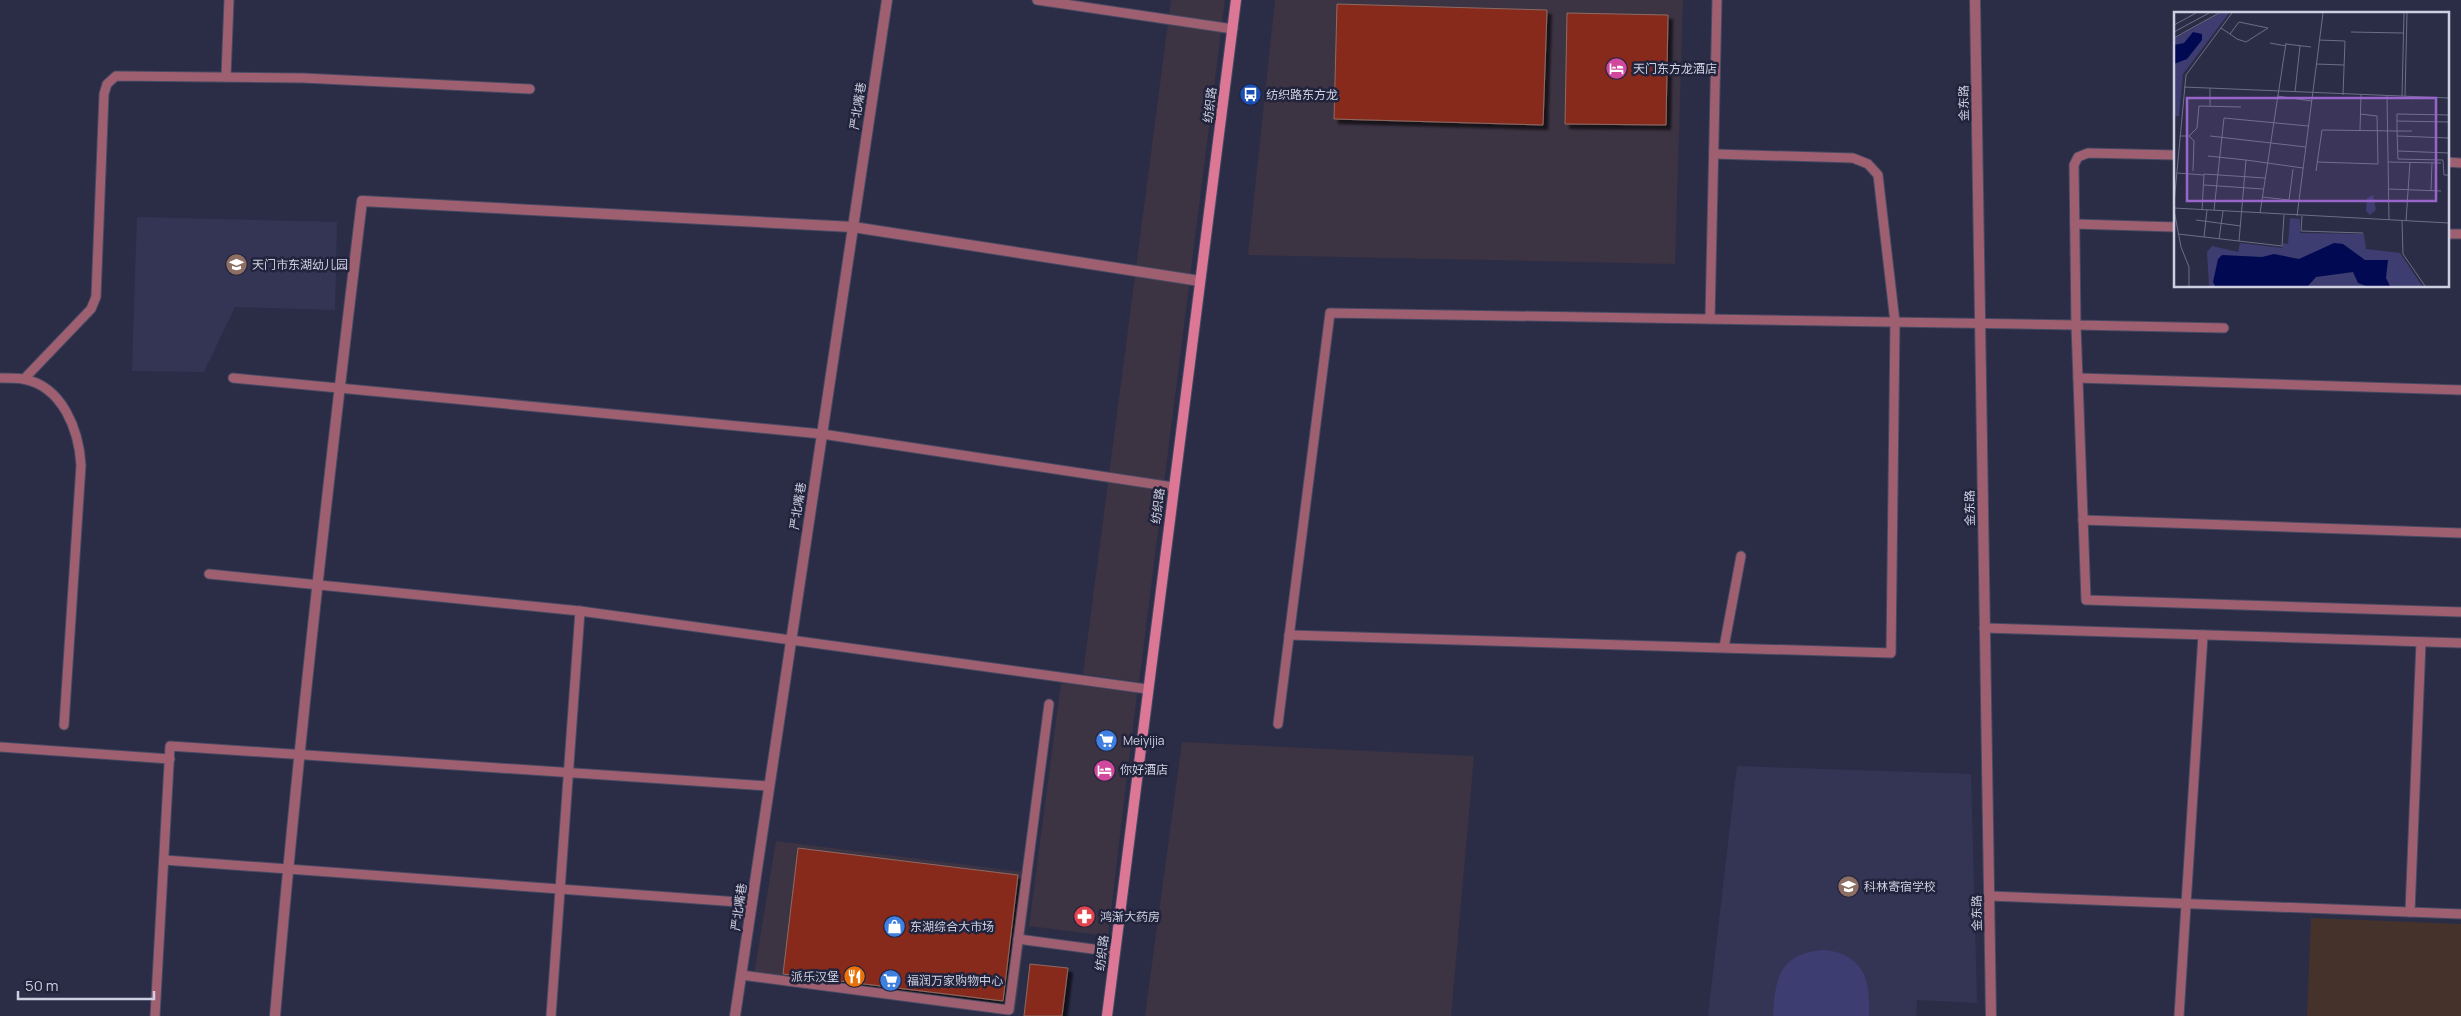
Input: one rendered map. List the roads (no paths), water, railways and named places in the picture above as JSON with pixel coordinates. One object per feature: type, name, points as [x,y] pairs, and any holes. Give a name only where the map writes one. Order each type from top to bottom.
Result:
[{"type":"street","name":"严北嘴巷","points":[[736,1016],[887,0]]},
{"type":"street","name":"纺织路","points":[[1107,1016],[1147,689],[1236,0]]},
{"type":"street","name":"金东路","points":[[1975,0],[1991,1016]]},
{"type":"street","points":[[275,1016],[298,754],[316,584],[362,201],[853,227],[1200,280]]},
{"type":"lane","points":[[226,77],[229,0]]},
{"type":"lane","points":[[1037,0],[1233,29]]},
{"type":"lane","points":[[1710,319],[1717,0]]},
{"type":"lane","points":[[24,379],[91,309],[96,297],[104,94],[107,84],[116,76],[303,78],[530,89]]},
{"type":"lane","points":[[2174,155],[2088,152],[2078,157],[2074,165],[2076,325],[2086,600],[2461,612]]},
{"type":"lane","points":[[1289,635],[1891,652],[1895,322],[1878,175],[1868,164],[1853,158],[1714,154]]},
{"type":"lane","points":[[2448,162],[2461,162]]},
{"type":"lane","points":[[2075,224],[2174,227]]},
{"type":"lane","points":[[2448,234],[2461,234]]},
{"type":"lane","points":[[1278,724],[1330,313],[2224,328]]},
{"type":"lane","points":[[0,378],[24,379],[39,384],[58,400],[73,424],[80,444],[81,466],[64,725]]},
{"type":"lane","points":[[233,378],[822,434],[1173,488]]},
{"type":"lane","points":[[2078,378],[2461,390]]},
{"type":"lane","points":[[2083,520],[2461,533]]},
{"type":"lane","points":[[1724,647],[1741,556]]},
{"type":"lane","points":[[210,574],[580,611],[1147,689]]},
{"type":"lane","points":[[551,1016],[580,611]]},
{"type":"lane","points":[[1984,628],[2461,643]]},
{"type":"lane","points":[[2178,1016],[2203,635]]},
{"type":"lane","points":[[2410,912],[2421,642]]},
{"type":"lane","points":[[742,975],[1009,1010],[1049,704]]},
{"type":"lane","points":[[155,1016],[170,746],[769,786]]},
{"type":"lane","points":[[0,747],[170,759]]},
{"type":"lane","points":[[164,860],[752,903]]},
{"type":"lane","points":[[1989,896],[2461,914]]},
{"type":"lane","points":[[1018,939],[1115,952]]},
{"type":"place","name":"天门东方龙酒店","points":[[1617,69]]},
{"type":"place","name":"纺织路东方龙","points":[[1250,95]]},
{"type":"place","name":"天门市东湖幼儿园","points":[[236,265]]},
{"type":"place","name":"Meiyijia","points":[[1107,741]]},
{"type":"place","name":"你好酒店","points":[[1104,770]]},
{"type":"place","name":"科林寄宿学校","points":[[1848,887]]},
{"type":"place","name":"鸿渐大药房","points":[[1084,917]]},
{"type":"place","name":"东湖综合大市场","points":[[894,927]]},
{"type":"place","name":"派乐汉堡","points":[[855,977]]},
{"type":"place","name":"福润万家购物中心","points":[[891,981]]}]
